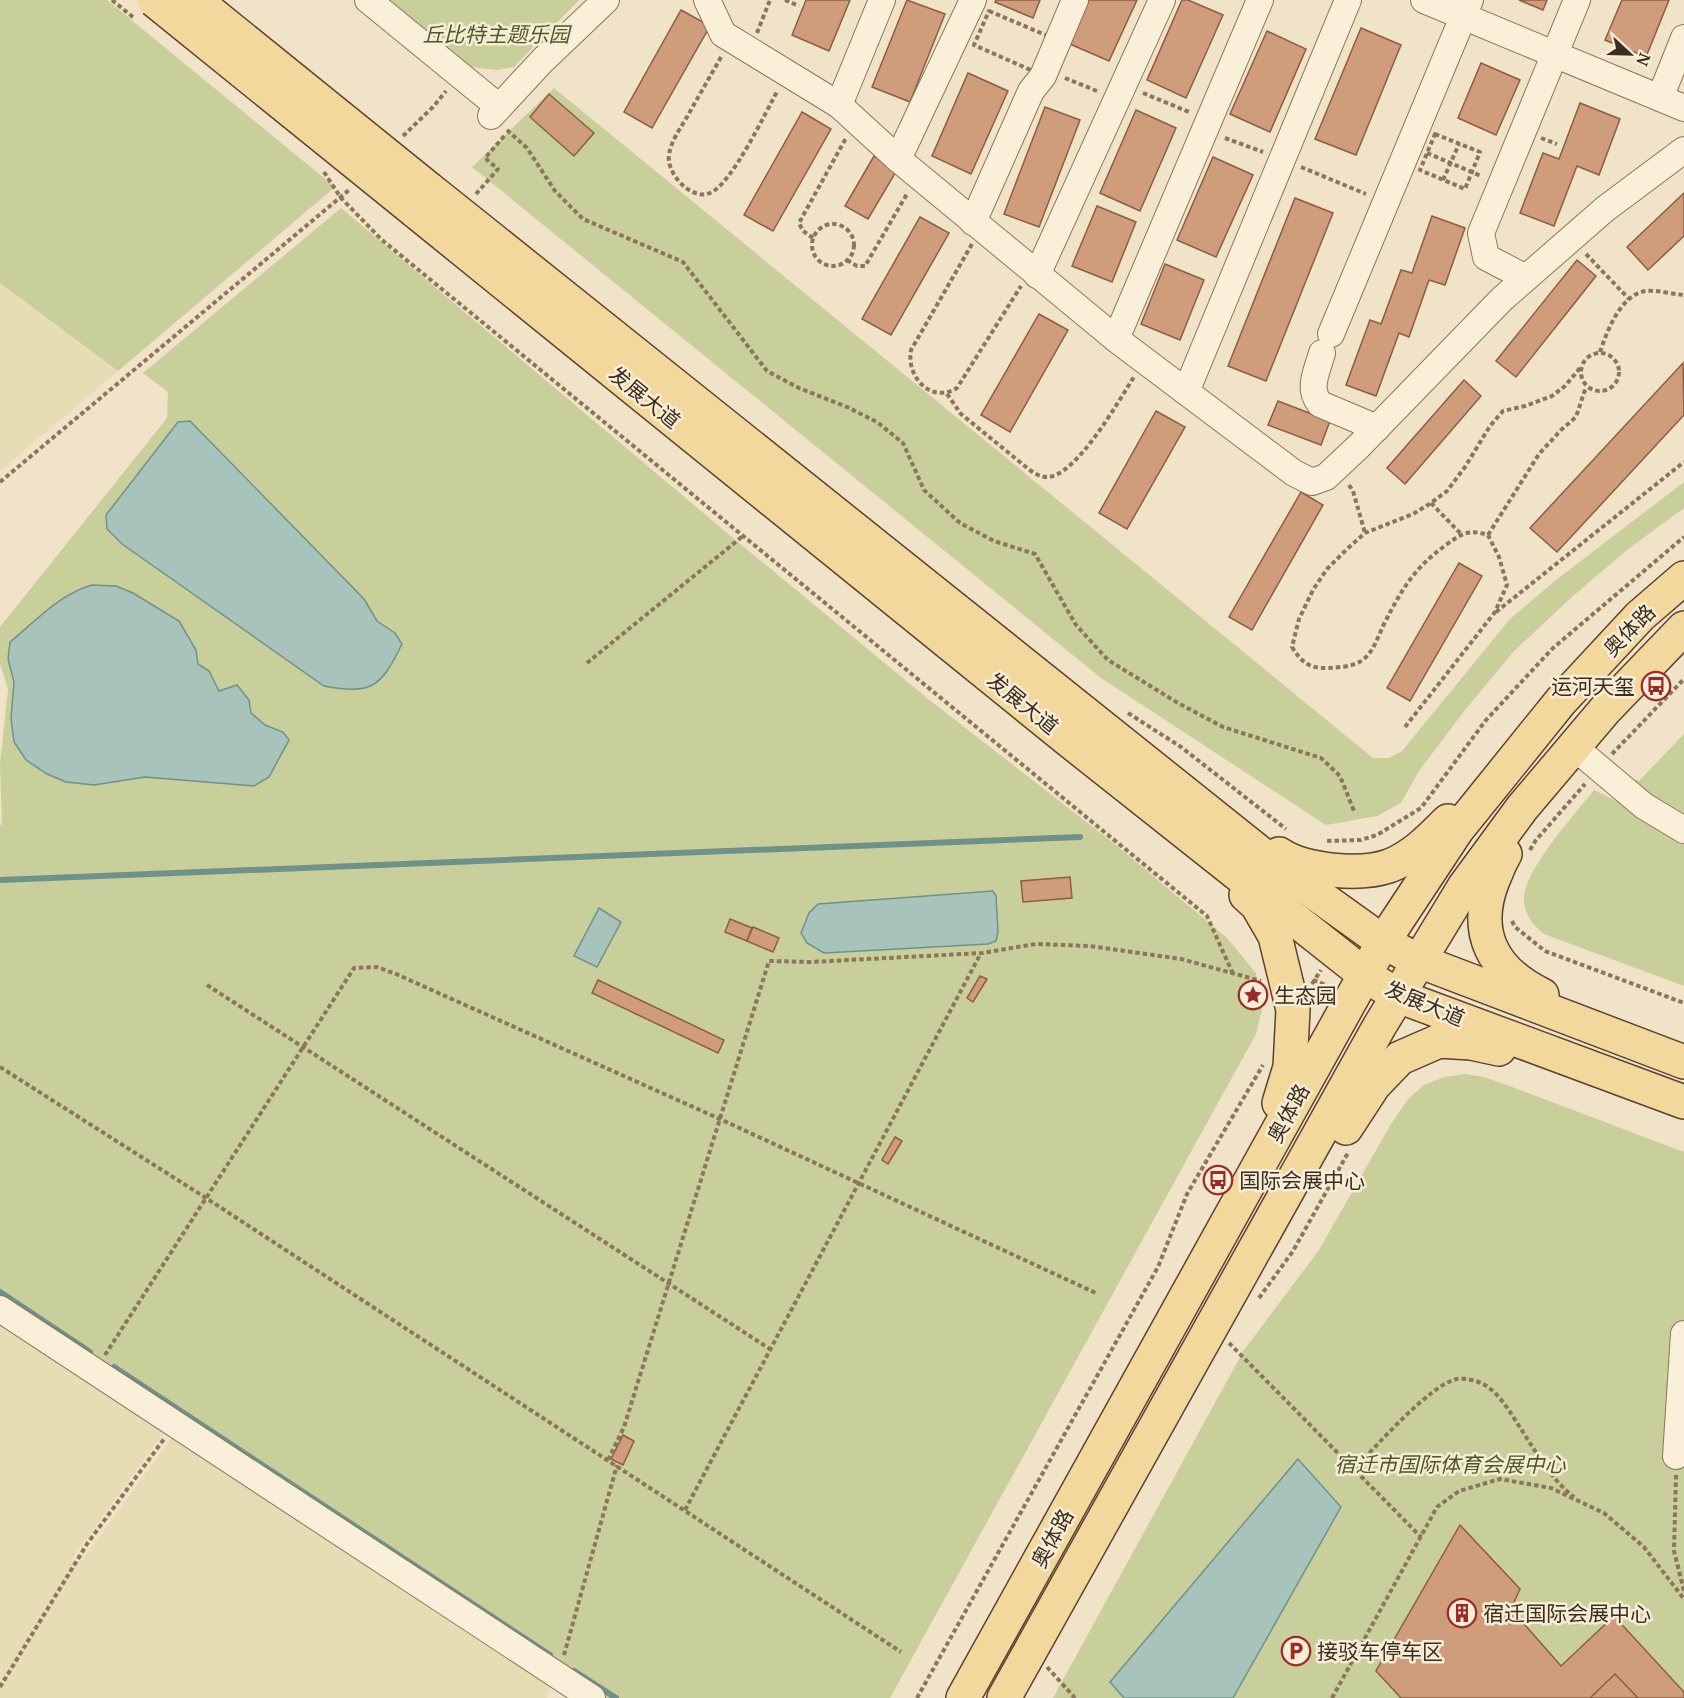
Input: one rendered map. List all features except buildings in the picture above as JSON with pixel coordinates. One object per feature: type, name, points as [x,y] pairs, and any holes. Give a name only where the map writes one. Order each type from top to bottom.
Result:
[{"type":"main road","points":[[154,0],[422,200]]},
{"type":"main road","points":[[195,0],[422,200]]},
{"type":"main road","name":"发展大道","points":[[422,200],[1270,861],[1383,942],[1419,961],[1670,1057]]},
{"type":"main road","name":"奥体路","points":[[963,1698],[1383,942],[1457,830],[1561,700],[1640,616],[1684,578]]},
{"type":"main road","name":"奥体路","points":[[1006,1697],[1045,1659],[1238,1306],[1398,996],[1471,878],[1522,808],[1605,710],[1684,628]]},
{"type":"main road","points":[[1094,723],[1283,856],[1316,868],[1348,872],[1388,866],[1422,847],[1538,729]]},
{"type":"main road","points":[[1094,723],[1169,830],[1257,905],[1275,936],[1293,1010],[1290,1067],[1282,1097],[1191,1287]]},
{"type":"main road","name":"发展大道","points":[[1094,723],[1365,975],[1398,996],[1684,1102]]},
{"type":"main road","points":[[1571,750],[1502,859],[1488,892],[1484,920],[1485,936],[1492,951],[1508,973],[1534,991],[1670,1057]]},
{"type":"main road","points":[[1238,1306],[1294,1208],[1374,1085],[1400,1058],[1439,1041],[1471,1043],[1639,1085]]},
{"type":"street","points":[[368,0],[459,75],[499,118],[543,60],[606,0]]},
{"type":"street","points":[[707,0],[723,34],[847,113],[918,176],[1116,339],[1294,473],[1312,482],[1326,477],[1377,428],[1502,299],[1605,209],[1684,150]]},
{"type":"street","points":[[847,113],[882,0]]},
{"type":"street","points":[[977,225],[1031,91],[1046,70],[1075,0]]},
{"type":"street","points":[[1034,273],[1162,0]]},
{"type":"street","points":[[1116,339],[1260,0]]},
{"type":"street","points":[[1186,392],[1348,0]]},
{"type":"street","points":[[1424,0],[1467,8],[1555,54],[1684,108]]},
{"type":"street","points":[[1526,278],[1486,257],[1481,233],[1577,0]]},
{"type":"street","points":[[898,159],[981,5]]},
{"type":"street","points":[[1377,428],[1320,404],[1314,397],[1313,387],[1327,344],[1419,149],[1467,8]]},
{"type":"street","points":[[1660,98],[1684,38]]},
{"type":"street","points":[[1571,750],[1599,769],[1644,806],[1684,830]]},
{"type":"street","points":[[0,1309],[592,1698]]},
{"type":"street","points":[[1676,1456],[1684,1334]]},
{"type":"path","points":[[770,0],[674,140],[669,155],[670,170],[677,181],[696,192],[707,194],[718,188],[729,176],[787,74]]},
{"type":"path","points":[[785,0],[799,6]]},
{"type":"path","points":[[981,5],[1048,36],[1033,71],[974,45],[981,5]]},
{"type":"path","points":[[1046,70],[1209,120]]},
{"type":"path","points":[[397,141],[433,107],[459,75]]},
{"type":"path","points":[[813,238],[803,231],[799,223],[847,113]]},
{"type":"path","points":[[476,194],[498,169],[485,158],[499,118],[527,147],[555,191],[583,219],[683,262],[767,371],[799,388],[877,422],[903,443],[924,490],[960,523],[994,542],[1035,554],[1076,625],[1108,660],[1178,704],[1223,727],[1321,758],[1340,776],[1354,811]]},
{"type":"path","points":[[1435,134],[1480,152],[1465,189],[1420,170],[1419,149],[1435,134]]},
{"type":"path","points":[[1443,180],[1459,144]]},
{"type":"path","points":[[1419,149],[1502,184]]},
{"type":"path","points":[[847,260],[856,266],[865,266],[918,176]]},
{"type":"path","points":[[0,482],[341,198],[357,182]]},
{"type":"path","points":[[468,188],[481,198]]},
{"type":"path","points":[[341,198],[382,240],[1207,916],[1233,974]]},
{"type":"path","points":[[829,225],[835,225],[847,230],[854,242],[854,249],[847,260],[835,266],[822,263],[813,252],[813,238],[817,232],[829,225]]},
{"type":"path","points":[[977,225],[911,350],[909,361],[914,376],[930,390],[947,394],[961,414],[1036,475],[1048,477],[1063,472],[1083,453],[1145,361]]},
{"type":"path","points":[[1572,238],[1629,298]]},
{"type":"path","points":[[947,394],[957,388],[1034,273]]},
{"type":"path","points":[[1600,352],[1609,325],[1629,298],[1645,291],[1684,295]]},
{"type":"path","points":[[1406,727],[1495,612],[1507,585],[1499,557],[1488,535],[1476,531],[1461,534],[1432,555],[1412,574],[1382,627],[1376,644],[1363,660],[1346,667],[1308,666],[1299,659],[1292,647],[1299,619],[1313,590],[1327,569],[1365,532],[1405,518],[1447,491],[1490,426],[1503,411],[1552,396],[1565,386],[1587,357],[1600,352],[1611,356],[1616,361],[1618,379],[1605,391],[1598,392],[1586,387],[1582,381],[1580,368]]},
{"type":"path","points":[[1488,535],[1539,454],[1576,417],[1586,387]]},
{"type":"path","points":[[1495,612],[1684,462]]},
{"type":"path","points":[[1337,466],[1353,491],[1365,532]]},
{"type":"path","points":[[1431,503],[1461,534]]},
{"type":"path","points":[[587,663],[743,536]]},
{"type":"path","points":[[1320,840],[1361,840],[1377,836],[1421,808],[1486,720],[1553,648],[1684,537]]},
{"type":"path","points":[[1526,857],[1536,840],[1599,769],[1684,679]]},
{"type":"path","points":[[1094,723],[1181,747],[1291,833]]},
{"type":"path","points":[[1510,915],[1515,927],[1545,951],[1684,1003]]},
{"type":"path","points":[[608,1460],[624,1427],[769,961],[812,962],[982,952],[1036,944],[1090,946],[1181,959],[1263,982],[1285,977]]},
{"type":"path","points":[[685,1510],[982,952]]},
{"type":"path","points":[[94,1371],[354,968],[376,967],[720,1119],[1098,1294]]},
{"type":"path","points":[[1293,1010],[1321,972]]},
{"type":"path","points":[[207,985],[770,1350]]},
{"type":"path","points":[[917,1698],[1158,1267],[1187,1194],[1268,1055]]},
{"type":"path","points":[[0,1067],[206,1198],[901,1652]]},
{"type":"path","points":[[1238,1306],[1293,1251],[1352,1147]]},
{"type":"path","points":[[1222,1351],[1227,1341],[1421,1537]]},
{"type":"path","points":[[1354,1469],[1427,1396],[1443,1384],[1458,1379],[1471,1380],[1485,1385],[1495,1393],[1547,1470],[1561,1487],[1581,1502]]},
{"type":"path","points":[[0,1687],[87,1544],[175,1424]]},
{"type":"path","points":[[1676,1456],[1674,1551],[1684,1591]]},
{"type":"path","points":[[558,1676],[617,1465]]},
{"type":"path","points":[[1332,1698],[1440,1505],[1460,1491],[1500,1479],[1551,1488],[1604,1513],[1644,1547],[1684,1599]]},
{"type":"path","points":[[1044,1679],[1045,1659]]},
{"type":"path","points":[[1045,1659],[1075,1698]]},
{"type":"shaded area","points":[[0,283],[118,371],[0,471]]},
{"type":"shaded area","points":[[0,1321],[166,1429],[72,1559],[80,1563],[175,1433],[551,1682],[547,1698],[0,1698]]},
{"type":"green space","points":[[0,0],[107,0],[335,187],[118,371],[0,283]]},
{"type":"green space","name":"丘比特主题乐园","points":[[389,0],[579,0],[514,67],[497,70],[471,67]]},
{"type":"green space","points":[[554,88],[1373,758],[1389,758],[1402,751],[1510,619],[1556,580],[1684,482],[1684,508],[1627,550],[1514,651],[1419,771],[1401,803],[1377,816],[1326,825],[1101,678],[472,167]]},
{"type":"green space","points":[[341,208],[927,698],[1116,845],[1227,938],[1256,973],[1262,1010],[1256,1034],[890,1698],[598,1698],[0,1307],[0,825],[2,825],[0,763],[8,689],[0,664],[0,627],[167,418],[168,392],[143,373]]},
{"type":"green space","points":[[1684,734],[1684,986],[1544,934],[1530,919],[1524,899],[1526,887],[1541,858],[1594,790],[1616,801],[1636,779],[1639,781]]},
{"type":"green space","name":"宿迁市国际体育会展中心","points":[[1465,1074],[1484,1077],[1684,1152],[1684,1698],[1053,1698],[1244,1350],[1319,1250],[1391,1124],[1408,1099],[1424,1085],[1444,1077]]},
{"type":"water","points":[[190,421],[364,599],[377,621],[395,633],[402,644],[381,679],[364,688],[340,689],[324,686],[122,544],[107,529],[106,515],[178,422]]},
{"type":"water","points":[[92,585],[116,586],[133,593],[179,621],[196,650],[198,664],[209,671],[219,691],[237,685],[249,700],[251,713],[265,725],[283,732],[289,740],[269,777],[254,786],[145,777],[94,785],[66,782],[47,774],[26,760],[14,742],[11,718],[14,682],[8,659],[10,642],[68,595]]},
{"type":"water","points":[[993,891],[996,896],[998,932],[996,941],[988,944],[824,953],[807,943],[801,933],[809,913],[818,904]]},
{"type":"water","points":[[599,908],[621,922],[597,967],[574,956]]},
{"type":"water","points":[[1298,1459],[1341,1507],[1233,1698],[1124,1698],[1110,1682]]},
{"type":"waterway","points":[[0,880],[1080,837]]},
{"type":"waterway","points":[[0,1292],[90,1352]]},
{"type":"waterway","points":[[114,1367],[550,1655]]},
{"type":"waterway","points":[[574,1671],[616,1698]]},
{"type":"place","name":"运河天玺","points":[[1656,686]]},
{"type":"place","name":"生态园","points":[[1253,995]]},
{"type":"place","name":"国际会展中心","points":[[1218,1180]]},
{"type":"place","name":"宿迁国际会展中心","points":[[1462,1613]]},
{"type":"place","name":"接驳车停车区","points":[[1296,1651]]}]
